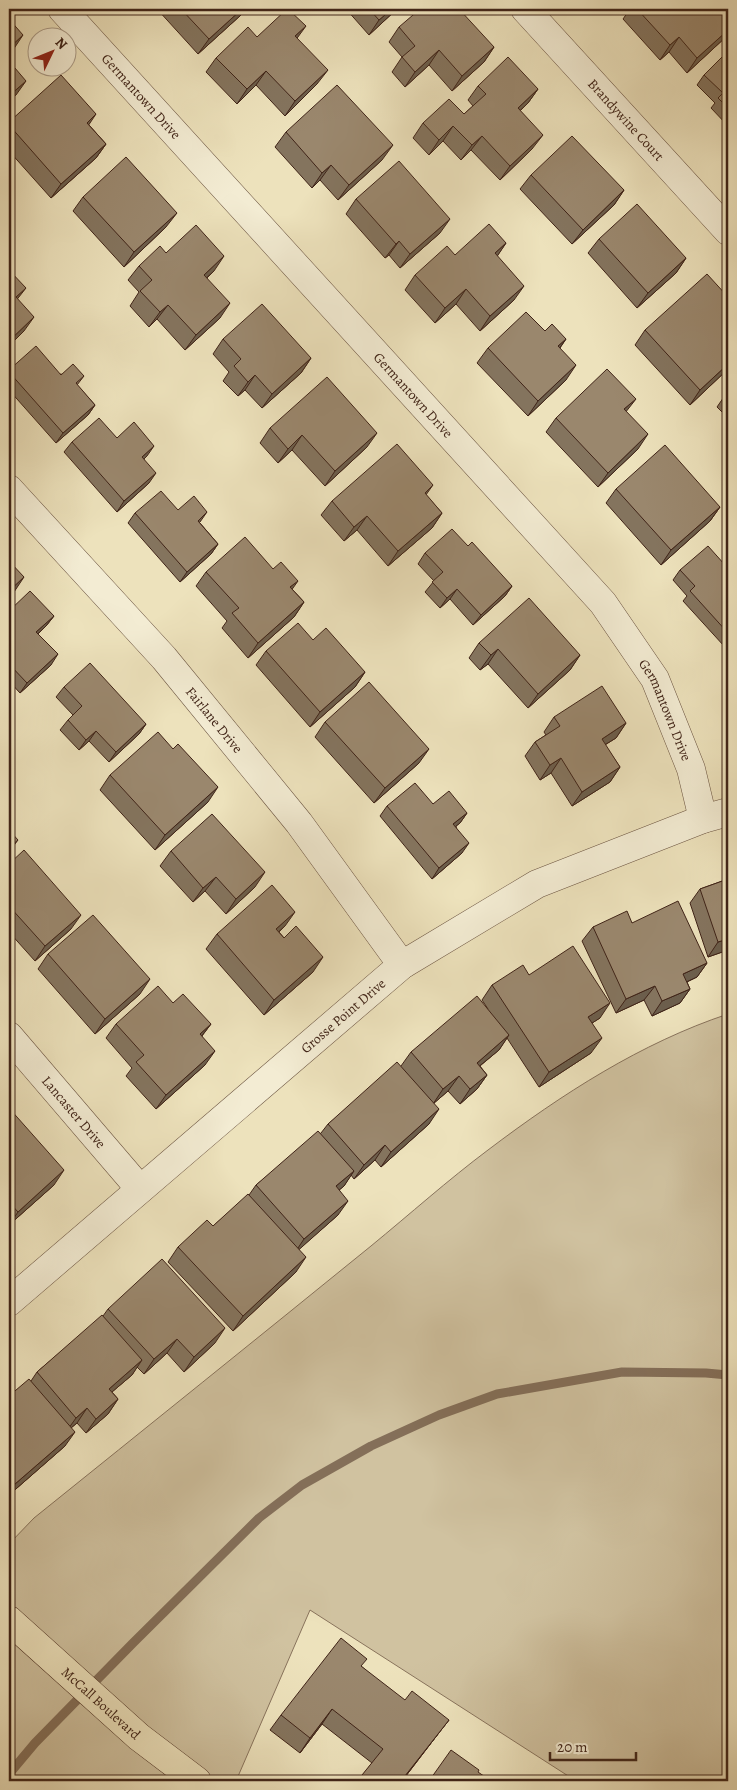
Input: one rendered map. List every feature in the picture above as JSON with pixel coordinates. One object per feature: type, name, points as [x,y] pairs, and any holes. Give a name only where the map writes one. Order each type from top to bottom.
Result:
[{"type":"main road","name":"McCall Boulevard","points":[[14,1626],[139,1737],[197,1781]]},
{"type":"street","name":"Germantown Drive","points":[[62,9],[603,603],[655,679],[691,769],[716,816]]},
{"type":"street","name":"Brandywine Court","points":[[525,9],[728,231]]},
{"type":"street","name":"Fairlane Drive","points":[[9,489],[164,658],[299,823],[402,965]]},
{"type":"street","name":"Grosse Point Drive","points":[[9,1302],[402,965],[537,884],[716,816]]},
{"type":"street","name":"Lancaster Drive","points":[[9,1036],[140,1189]]},
{"type":"shaded area","points":[[728,1014],[728,1781],[576,1781],[310,1610],[236,1781],[9,1781],[9,1544],[34,1518],[371,1246],[458,1173],[516,1129],[574,1090],[633,1055],[696,1026]]},
{"type":"building","points":[[181,9],[242,9],[209,39]]},
{"type":"building","points":[[287,9],[306,26],[295,36],[328,70],[295,101],[266,71],[247,89],[216,58],[248,27],[257,37]]},
{"type":"building","points":[[369,9],[392,9],[379,20]]},
{"type":"building","points":[[420,9],[459,9],[494,47],[462,76],[439,50],[415,72],[402,57],[415,46],[399,27]]},
{"type":"building","points":[[637,9],[728,9],[728,30],[697,58],[679,37],[670,45]]},
{"type":"building","points":[[9,19],[23,35],[9,48]]},
{"type":"building","points":[[728,51],[728,108],[718,98],[723,93],[704,75]]},
{"type":"building","points":[[508,57],[538,89],[518,108],[543,135],[510,166],[482,136],[472,145],[453,126],[439,140],[423,123],[449,99],[464,114],[486,94],[478,86]]},
{"type":"building","points":[[9,61],[26,81],[9,96]]},
{"type":"building","points":[[58,78],[64,78],[96,114],[87,123],[106,144],[61,184],[9,125],[9,122]]},
{"type":"building","points":[[337,85],[393,145],[349,185],[331,165],[322,173],[286,132]]},
{"type":"building","points":[[572,136],[624,190],[583,230],[531,175]]},
{"type":"building","points":[[126,157],[177,213],[134,252],[83,197]]},
{"type":"building","points":[[399,161],[450,219],[410,254],[399,241],[396,244],[356,199]]},
{"type":"building","points":[[637,204],[686,258],[648,293],[599,239]]},
{"type":"building","points":[[489,224],[506,243],[495,253],[524,286],[490,316],[466,289],[445,308],[415,275],[447,246],[455,255]]},
{"type":"building","points":[[196,225],[224,256],[204,275],[230,303],[196,335],[168,305],[160,312],[140,291],[152,280],[139,266],[160,246],[166,253]]},
{"type":"building","points":[[9,270],[26,288],[16,297],[34,317],[9,341]]},
{"type":"building","points":[[707,274],[728,297],[728,364],[700,390],[645,330]]},
{"type":"building","points":[[262,304],[311,358],[272,394],[255,375],[248,382],[234,366],[241,359],[223,339]]},
{"type":"building","points":[[526,312],[545,331],[552,324],[566,339],[558,346],[576,365],[538,401],[488,348]]},
{"type":"building","points":[[36,346],[61,375],[73,364],[84,376],[76,383],[95,405],[63,433],[9,372]]},
{"type":"building","points":[[607,369],[636,399],[624,409],[648,434],[608,473],[556,418]]},
{"type":"building","points":[[327,377],[377,433],[335,471],[302,435],[288,449],[270,428]]},
{"type":"building","points":[[99,418],[117,438],[134,422],[154,446],[142,457],[156,473],[124,501],[72,442]]},
{"type":"building","points":[[397,444],[433,485],[425,493],[442,513],[398,551],[367,516],[354,527],[332,501]]},
{"type":"building","points":[[665,445],[720,507],[671,550],[616,489]]},
{"type":"building","points":[[161,491],[178,510],[194,496],[207,512],[198,521],[218,544],[187,572],[135,513]]},
{"type":"building","points":[[452,529],[468,546],[472,542],[512,586],[481,615],[457,589],[447,598],[432,582],[443,572],[425,553]]},
{"type":"building","points":[[245,537],[273,569],[281,562],[298,581],[290,587],[304,602],[258,643],[232,613],[239,608],[206,572]]},
{"type":"building","points":[[708,546],[725,565],[728,562],[728,633],[690,591],[695,586],[680,570]]},
{"type":"building","points":[[9,561],[24,577],[9,591]]},
{"type":"building","points":[[30,591],[54,616],[36,632],[58,654],[27,683],[9,664],[9,611]]},
{"type":"building","points":[[529,598],[580,655],[538,694],[498,649],[491,655],[479,643]]},
{"type":"building","points":[[298,623],[313,640],[326,628],[365,672],[320,712],[266,651]]},
{"type":"building","points":[[90,663],[146,724],[116,752],[96,731],[86,740],[68,720],[82,706],[64,687]]},
{"type":"building","points":[[369,682],[429,749],[385,788],[325,722]]},
{"type":"building","points":[[602,686],[626,723],[602,739],[620,767],[582,792],[561,758],[550,765],[535,742],[560,726],[554,717]]},
{"type":"building","points":[[158,732],[173,749],[178,744],[218,787],[165,835],[110,775]]},
{"type":"building","points":[[415,783],[433,804],[449,791],[467,813],[453,824],[469,843],[439,868],[387,806]]},
{"type":"building","points":[[212,814],[265,872],[236,899],[216,877],[203,888],[171,851]]},
{"type":"building","points":[[9,830],[18,840],[9,848]]},
{"type":"building","points":[[24,850],[81,915],[45,946],[9,906],[9,864]]},
{"type":"building","points":[[728,879],[728,939],[718,942],[700,889]]},
{"type":"building","points":[[272,885],[295,912],[276,929],[284,938],[296,926],[323,957],[274,1000],[217,934]]},
{"type":"building","points":[[678,901],[707,963],[683,974],[690,989],[662,1001],[655,986],[626,999],[593,927],[627,911],[632,923]]},
{"type":"building","points":[[93,915],[150,979],[105,1019],[48,954]]},
{"type":"building","points":[[573,946],[610,1003],[588,1017],[602,1038],[549,1072],[492,985],[523,965],[529,975]]},
{"type":"building","points":[[158,986],[173,1003],[183,994],[211,1024],[200,1034],[215,1051],[166,1095],[136,1062],[144,1055],[116,1024]]},
{"type":"building","points":[[477,996],[509,1035],[477,1063],[487,1075],[470,1089],[459,1076],[443,1089],[411,1052]]},
{"type":"building","points":[[397,1062],[439,1109],[391,1152],[385,1145],[364,1165],[328,1124]]},
{"type":"building","points":[[9,1108],[64,1170],[18,1212],[9,1202]]},
{"type":"building","points":[[318,1131],[354,1171],[336,1186],[348,1201],[304,1239],[256,1185]]},
{"type":"building","points":[[248,1194],[306,1257],[243,1316],[178,1247],[207,1220],[213,1226]]},
{"type":"building","points":[[162,1259],[225,1328],[194,1357],[177,1339],[154,1359],[108,1309]]},
{"type":"building","points":[[102,1315],[142,1360],[109,1389],[118,1399],[96,1419],[87,1408],[76,1418],[37,1372]]},
{"type":"building","points":[[29,1379],[75,1432],[15,1484],[9,1477],[9,1396]]},
{"type":"building","points":[[341,1638],[367,1659],[361,1666],[405,1700],[412,1691],[449,1720],[401,1781],[369,1781],[362,1775],[383,1749],[332,1709],[310,1738],[281,1715]]},
{"type":"building","points":[[451,1750],[479,1770],[478,1772],[491,1781],[429,1781]]},
{"type":"waterway","points":[[9,1774],[35,1743],[259,1518],[302,1485],[371,1446],[439,1415],[497,1394],[622,1372],[728,1375]]}]
